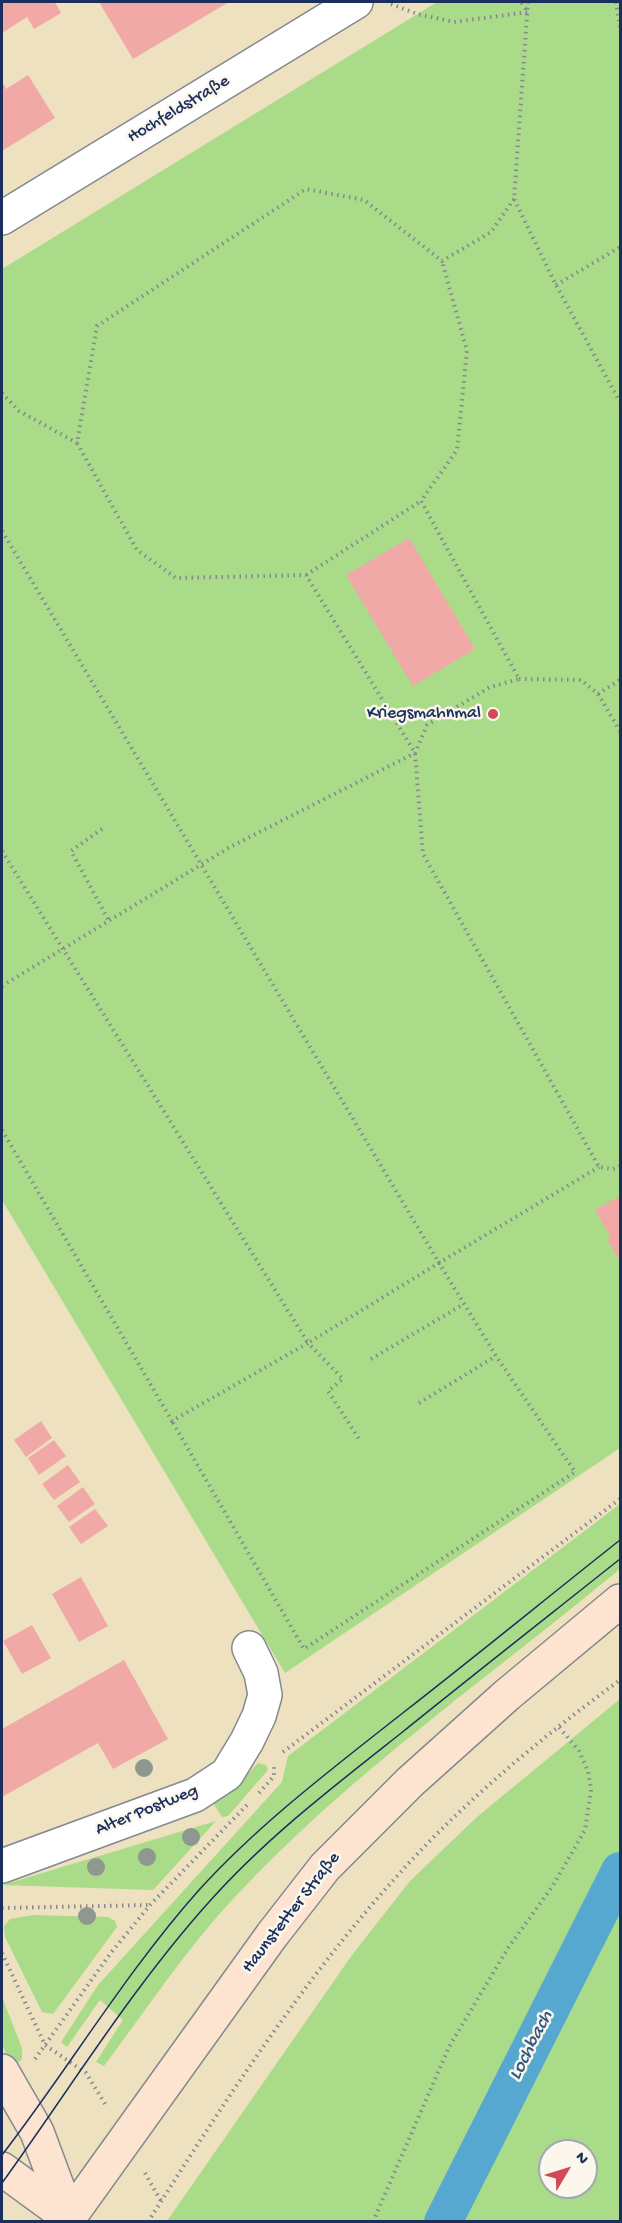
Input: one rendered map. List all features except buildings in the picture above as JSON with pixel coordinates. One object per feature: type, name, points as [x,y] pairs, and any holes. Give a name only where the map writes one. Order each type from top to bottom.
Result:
[{"type":"main road","name":"Haunstetter Straße","points":[[69,2220],[125,2137],[279,1926],[325,1867],[419,1774],[507,1695],[621,1601]]},
{"type":"main road","points":[[2,2071],[37,2132],[69,2220]]},
{"type":"main road","points":[[2,2169],[69,2220]]},
{"type":"street","name":"Hochfeldstraße","points":[[2,218],[356,2]]},
{"type":"street","name":"Alter Postweg","points":[[2,1866],[195,1795],[227,1774],[247,1741],[259,1716],[265,1695],[261,1673],[249,1648]]},
{"type":"path","points":[[385,2],[417,14],[454,22],[528,12]]},
{"type":"path","points":[[521,2],[528,12]]},
{"type":"path","points":[[528,2],[514,199],[556,285],[621,402]]},
{"type":"path","points":[[616,2],[621,27]]},
{"type":"path","points":[[2,393],[19,411],[77,443],[137,550],[176,578],[306,575],[421,501],[457,450],[467,351],[442,261],[364,200],[306,189],[97,326],[77,443]]},
{"type":"path","points":[[442,261],[491,232],[514,199]]},
{"type":"path","points":[[556,285],[621,248]]},
{"type":"path","points":[[421,501],[519,679]]},
{"type":"path","points":[[2,533],[464,1304],[496,1356],[575,1472],[304,1649],[2,1130]]},
{"type":"path","points":[[306,575],[415,753],[423,854],[599,1167]]},
{"type":"path","points":[[2,986],[202,864],[415,753],[427,725],[490,687],[519,679],[581,680],[598,694],[621,731]]},
{"type":"path","points":[[598,694],[621,680]]},
{"type":"path","points":[[102,830],[71,851],[110,921]]},
{"type":"path","points":[[2,851],[308,1343],[343,1379],[328,1391],[359,1439]]},
{"type":"path","points":[[172,1420],[308,1343],[599,1167],[614,1169],[621,1166]]},
{"type":"path","points":[[371,1359],[464,1304]]},
{"type":"path","points":[[418,1403],[496,1356]]},
{"type":"path","points":[[257,1795],[273,1776],[275,1758],[621,1498]]},
{"type":"path","points":[[148,2222],[212,2122],[307,1987],[398,1875],[480,1792],[621,1680]]},
{"type":"path","points":[[373,2222],[449,2048],[508,1948],[552,1887],[585,1830],[591,1791],[588,1771],[579,1751],[559,1727]]},
{"type":"path","points":[[45,2044],[150,1905],[249,1804]]},
{"type":"path","points":[[2,1908],[150,1905]]},
{"type":"path","points":[[2,1953],[45,2044],[86,2073],[161,2201]]},
{"type":"green space","points":[[437,2],[620,2],[620,1448],[285,1673],[2,1200],[2,269]]},
{"type":"green space","points":[[620,1504],[620,1569],[373,1767],[279,1852],[199,1938],[104,2066],[96,2062],[123,2020],[100,2000],[67,2047],[61,2042],[98,1985],[282,1782],[288,1756]]},
{"type":"green space","points":[[620,1699],[620,2221],[167,2221],[352,1955],[410,1881],[477,1817]]},
{"type":"green space","points":[[258,1763],[266,1765],[268,1770],[228,1816],[222,1817],[213,1803],[232,1790]]},
{"type":"green space","points":[[216,1821],[153,1890],[2,1885]]},
{"type":"green space","points":[[33,1915],[108,1917],[115,1921],[117,1927],[53,2014],[42,2012],[5,1937],[4,1926],[10,1919]]},
{"type":"green space","points":[[2,1997],[22,2048],[22,2059],[12,2069],[2,2044]]},
{"type":"waterway","name":"Lochbach","points":[[443,2222],[620,1871]]},
{"type":"tram line","points":[[2,2155],[172,1921],[222,1865],[324,1775],[620,1540]]},
{"type":"tram line","points":[[2,2183],[153,1969],[180,1935],[231,1879],[277,1834],[326,1793],[620,1559]]},
{"type":"place","name":"Kriegsmahnmal","points":[[493,714]]}]
